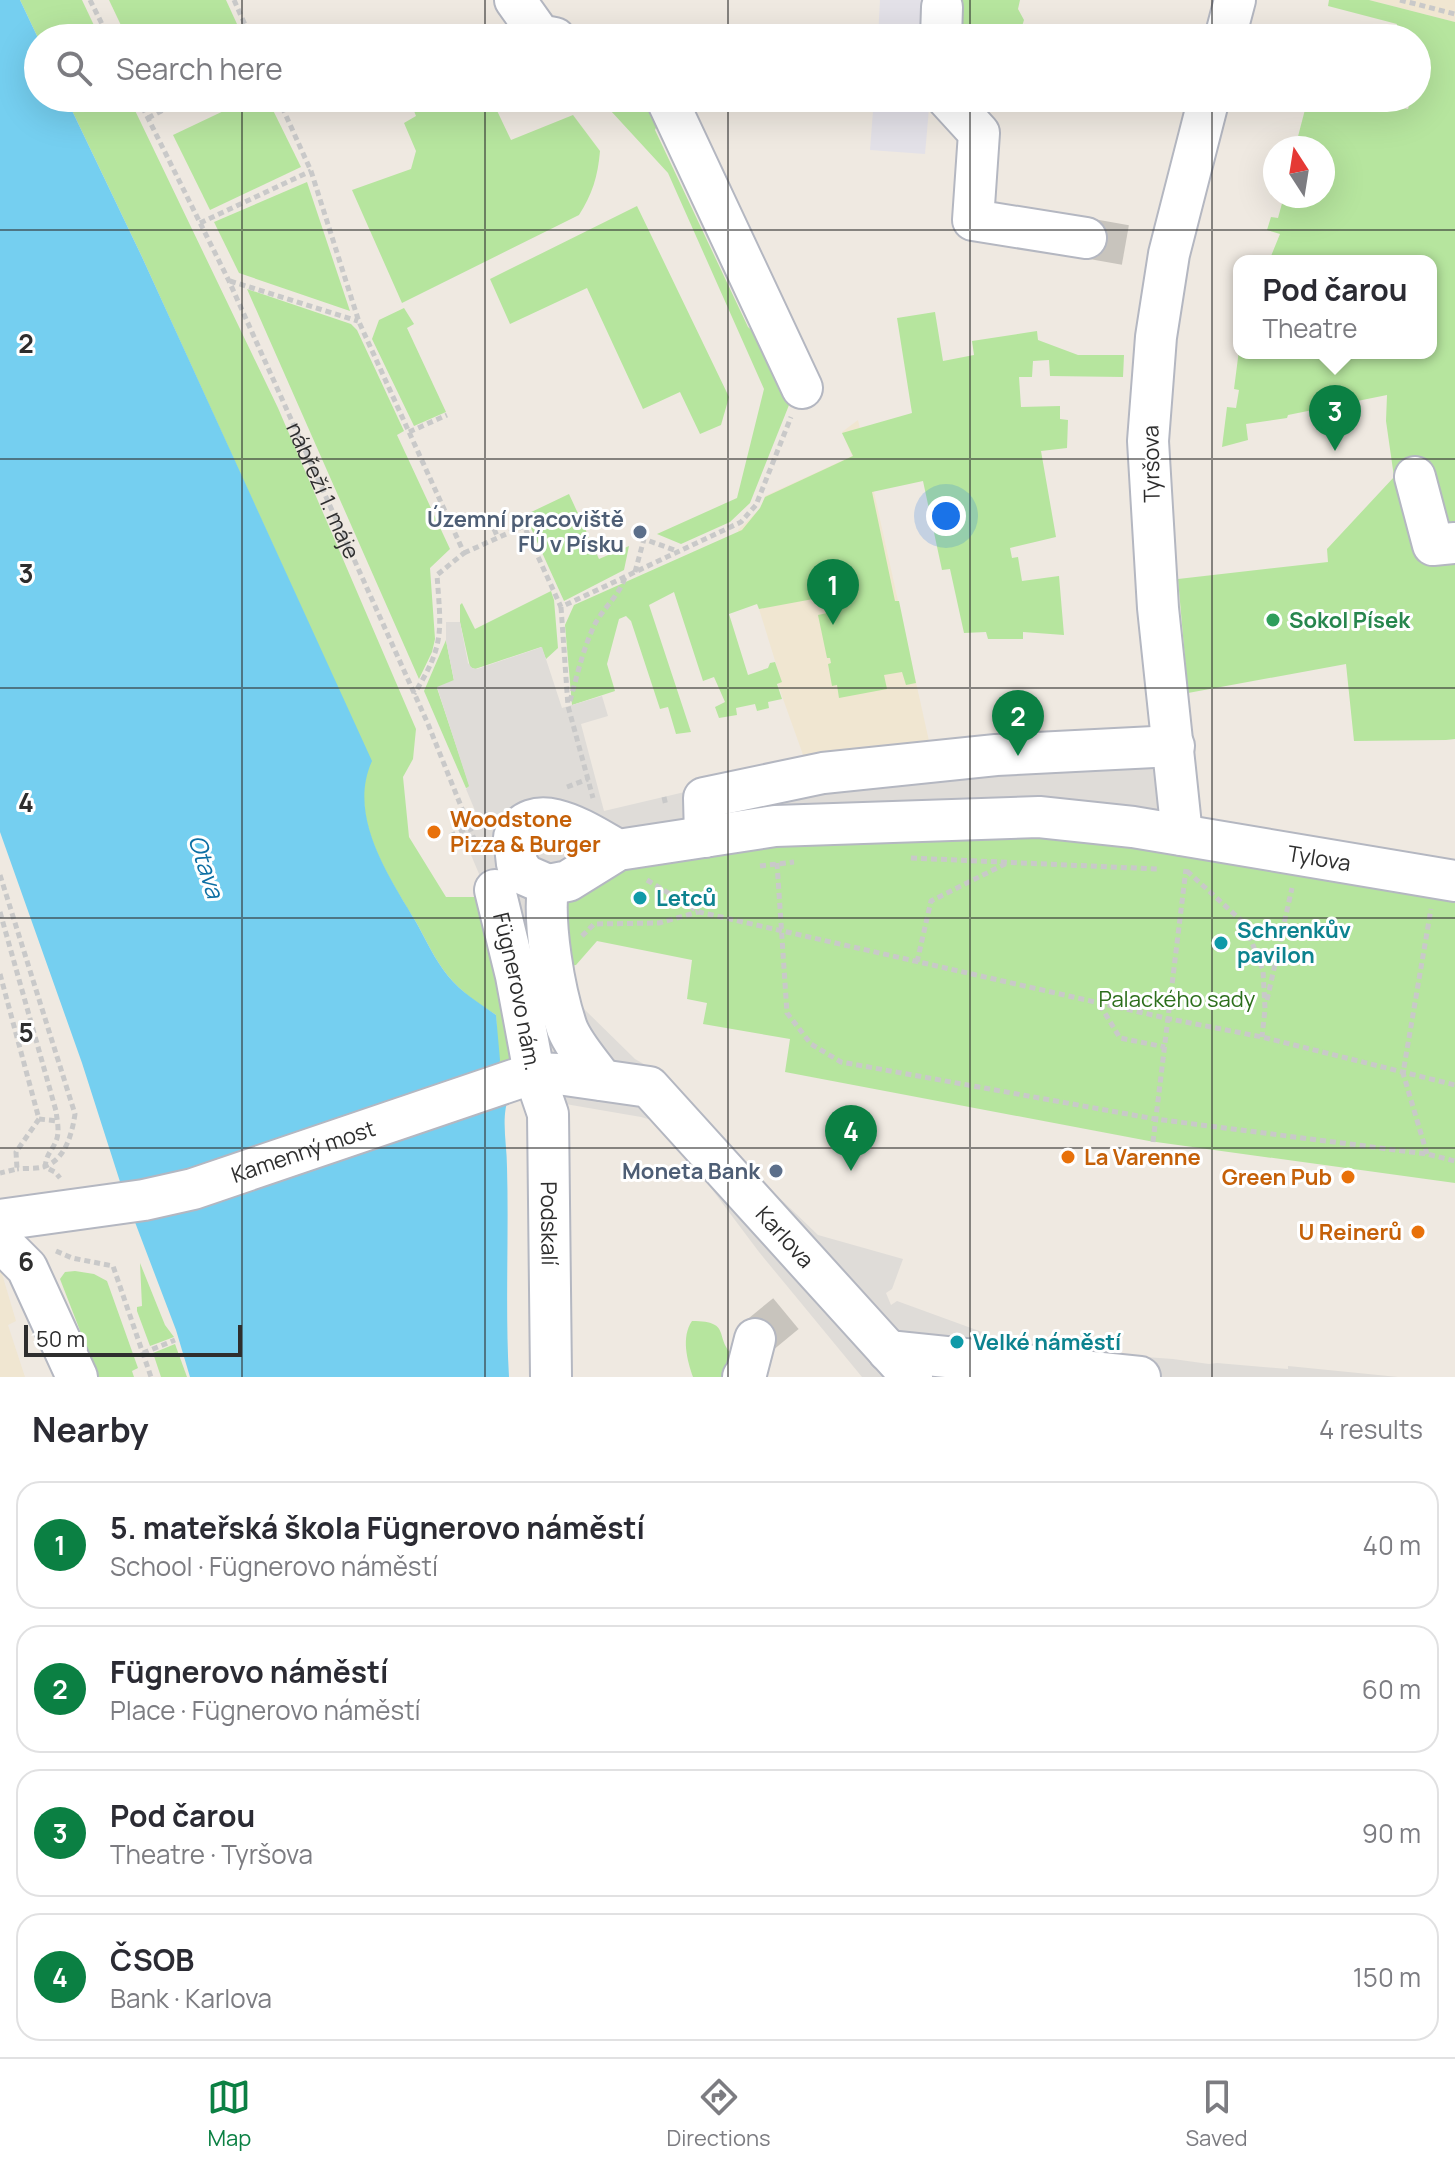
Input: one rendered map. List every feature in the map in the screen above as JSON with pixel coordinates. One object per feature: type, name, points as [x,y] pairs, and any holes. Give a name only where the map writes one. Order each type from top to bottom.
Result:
[{"type":"street","points":[[515,0],[532,24]]},
{"type":"street","points":[[1229,24],[1235,0]]},
{"type":"street","points":[[673,112],[802,388]]},
{"type":"street","points":[[960,112],[979,133],[973,220],[1086,238]]},
{"type":"street","name":"Tyršova","points":[[1184,852],[1158,608],[1148,441],[1156,337],[1155,251],[1204,112]]},
{"type":"street","points":[[1415,477],[1433,545],[1455,543]]},
{"type":"street","points":[[630,864],[559,819],[534,818],[517,830],[514,837],[517,864],[525,875],[548,885],[630,864],[704,817],[823,773],[996,755],[1174,746]]},
{"type":"street","name":"Tylova","points":[[704,817],[775,826],[1039,817],[1184,852],[1449,898]]},
{"type":"street","points":[[548,885],[534,971],[602,1080]]},
{"type":"street","name":"Fügnerovo nám.","points":[[495,890],[534,971],[522,1077],[602,1080],[649,1087]]},
{"type":"street","name":"Kamenný most","points":[[24,1222],[193,1189],[522,1077]]},
{"type":"street","name":"Podskalí","points":[[522,1077],[548,1114],[551,1377]]},
{"type":"street","name":"Karlova","points":[[649,1087],[813,1292],[900,1364]]},
{"type":"street","points":[[24,1222],[27,1268],[77,1377]]},
{"type":"street","points":[[743,1377],[755,1339]]},
{"type":"street","points":[[900,1364],[1126,1376]]},
{"type":"path","points":[[91,0],[102,24]]},
{"type":"path","points":[[234,0],[245,24]]},
{"type":"path","points":[[1400,0],[1455,14]]},
{"type":"path","name":"nábřeží 1. máje","points":[[145,112],[229,281],[414,694],[495,890]]},
{"type":"path","points":[[148,118],[159,112]]},
{"type":"path","points":[[284,112],[311,171],[359,322],[464,553]]},
{"type":"path","points":[[200,223],[311,171]]},
{"type":"path","points":[[229,281],[359,322]]},
{"type":"path","points":[[561,607],[741,522],[756,505],[802,388]]},
{"type":"path","points":[[409,432],[447,415]]},
{"type":"path","points":[[414,694],[430,668],[439,644],[437,575],[464,553],[524,526],[561,607],[568,706],[595,807]]},
{"type":"path","points":[[494,529],[498,538]]},
{"type":"path","points":[[635,572],[644,539],[678,552]]},
{"type":"path","points":[[568,706],[593,627],[625,577]]},
{"type":"path","points":[[664,797],[666,806]]},
{"type":"path","points":[[652,808],[666,806],[704,817]]},
{"type":"path","points":[[450,836],[470,827]]},
{"type":"path","points":[[906,858],[1008,862],[1184,852]]},
{"type":"path","points":[[1184,852],[1201,872]]},
{"type":"path","points":[[1184,852],[1244,923],[1263,970],[1265,1009]]},
{"type":"path","points":[[1153,1142],[1170,1019],[1184,852]]},
{"type":"path","points":[[747,867],[805,861]]},
{"type":"path","points":[[917,962],[931,901],[1008,862]]},
{"type":"path","points":[[630,864],[657,876]]},
{"type":"path","points":[[630,864],[699,912],[1099,1004],[1262,1037],[1455,1085]]},
{"type":"path","points":[[777,864],[787,1013],[811,1044],[841,1062],[1155,1119],[1427,1154],[1455,1161]]},
{"type":"path","points":[[0,875],[75,1114],[72,1135],[65,1149],[45,1167],[0,1173]]},
{"type":"path","points":[[1277,886],[1307,891]]},
{"type":"path","points":[[1262,1037],[1265,1009],[1292,888]]},
{"type":"path","points":[[1415,910],[1430,912],[1449,898]]},
{"type":"path","points":[[0,912],[58,1121],[57,1140],[46,1154],[45,1167]]},
{"type":"path","points":[[534,971],[594,924],[659,923],[699,912]]},
{"type":"path","points":[[1427,1154],[1403,1073],[1430,912]]},
{"type":"path","points":[[0,974],[39,1119],[16,1152],[17,1169]]},
{"type":"path","points":[[1099,1004],[1120,1038],[1165,1047]]},
{"type":"path","points":[[39,1119],[58,1121]]},
{"type":"path","points":[[24,1222],[38,1243],[72,1258],[113,1266],[151,1377]]},
{"type":"path","points":[[143,1353],[175,1340]]},
{"type":"shaded area","points":[[880,0],[925,0],[923,24],[879,24]]},
{"type":"shaded area","points":[[1369,0],[1455,0],[1455,22]]},
{"type":"shaded area","points":[[873,112],[929,112],[925,154],[870,150]]},
{"type":"shaded area","points":[[858,420],[929,741],[807,766],[777,682],[781,680],[738,530],[761,508],[765,496],[852,456],[842,432]]},
{"type":"shaded area","points":[[446,622],[460,622],[468,663],[472,668],[542,647],[562,708],[602,696],[608,716],[581,724],[604,811],[740,779],[927,742],[1144,727],[1196,768],[1201,812],[1195,855],[1040,837],[778,844],[636,861],[560,897],[568,967],[573,966],[582,1007],[635,1059],[670,1079],[710,1131],[818,1235],[903,1259],[892,1289],[886,1293],[891,1305],[897,1301],[993,1336],[1061,1351],[1209,1364],[1288,1369],[1288,1366],[1398,1377],[862,1377],[759,1252],[662,1123],[513,1095],[520,1066],[488,895],[457,822],[476,813],[466,789],[469,786],[437,687],[454,680],[446,641]]},
{"type":"shaded area","points":[[0,1267],[16,1321],[8,1325],[25,1377],[0,1377]]},
{"type":"green space","points":[[20,0],[82,0],[93,24],[31,24]]},
{"type":"green space","points":[[109,0],[226,0],[237,24],[120,24]]},
{"type":"green space","points":[[951,0],[1020,0],[1018,9],[1023,24],[956,24]]},
{"type":"green space","points":[[1329,0],[1369,0],[1455,22],[1455,739],[1354,741],[1346,664],[1188,693],[1178,579],[1328,562],[1327,549],[1394,477],[1386,421],[1387,395],[1246,424],[1248,440],[1222,447],[1227,407],[1236,408],[1239,390],[1234,389],[1238,359],[1437,359],[1437,255],[1271,255],[1280,234],[1267,230],[1271,217],[1278,218],[1281,208],[1335,208],[1335,136],[1298,136],[1304,112],[1431,112],[1431,24],[1397,24],[1328,6]]},
{"type":"green space","points":[[73,112],[136,112],[278,408],[416,729],[413,759],[403,777],[409,837],[446,897],[484,897],[520,1066],[498,1068],[496,1015],[464,992],[443,970],[383,865],[367,824],[364,803],[365,782],[371,761],[142,257]]},
{"type":"green space","points":[[221,112],[274,112],[301,167],[210,210],[173,135]]},
{"type":"green space","points":[[414,112],[498,112],[511,140],[573,115],[600,151],[594,185],[579,215],[402,303],[352,190],[411,169],[416,151],[404,123],[416,116]]},
{"type":"green space","points":[[612,112],[663,112],[655,130],[748,327],[785,360],[795,390],[750,503],[730,522],[681,544],[657,534],[737,498],[764,389],[668,173]]},
{"type":"green space","points":[[307,182],[350,311],[239,273],[214,222]]},
{"type":"green space","points":[[637,206],[729,397],[721,425],[700,434],[680,392],[643,409],[587,288],[510,324],[490,279]]},
{"type":"green space","points":[[247,289],[351,324],[357,330],[404,431],[397,435],[450,549],[430,568],[435,639],[419,679]]},
{"type":"green space","points":[[404,308],[414,324],[407,328],[446,412],[414,426],[372,339],[379,320]]},
{"type":"green space","points":[[935,312],[943,361],[974,355],[972,341],[1037,331],[1038,340],[1078,355],[1124,355],[1123,377],[1050,376],[1049,360],[1033,361],[1032,377],[1019,377],[1021,407],[1060,406],[1060,419],[1068,420],[1067,448],[1041,451],[1056,537],[1010,548],[1012,558],[1018,557],[1022,581],[1059,576],[1064,635],[1023,632],[1023,639],[988,639],[986,632],[964,633],[950,569],[942,570],[923,481],[872,492],[916,683],[906,685],[902,672],[884,675],[887,689],[839,698],[837,685],[832,686],[828,664],[831,663],[827,658],[818,615],[827,613],[824,597],[759,609],[757,604],[729,614],[748,675],[775,662],[782,682],[777,684],[782,699],[768,702],[769,708],[757,711],[755,704],[736,708],[737,715],[719,718],[715,707],[725,702],[714,677],[703,681],[674,592],[649,605],[691,732],[676,734],[668,707],[660,709],[631,621],[626,616],[619,619],[607,664],[615,691],[572,705],[565,625],[574,605],[742,530],[765,497],[853,456],[842,433],[912,413],[897,318]]},
{"type":"green space","points":[[569,494],[599,559],[629,546],[624,570],[564,601],[525,515]]},
{"type":"green space","points":[[551,591],[558,648],[546,659],[541,647],[475,669],[470,667],[460,622],[462,603],[475,629]]},
{"type":"green space","points":[[446,640],[454,681],[437,688],[470,787],[466,788],[424,691]]},
{"type":"green space","name":"Palackého sady","points":[[1040,837],[1129,845],[1455,898],[1455,1183],[1149,1141],[785,1072],[790,1039],[703,1024],[707,1003],[687,999],[692,960],[597,941],[576,965],[563,967],[560,897],[604,871],[778,844]]},
{"type":"green space","points":[[140,1263],[165,1325],[174,1337],[150,1346],[137,1311],[137,1307],[142,1306]]},
{"type":"green space","points":[[65,1272],[94,1274],[107,1281],[138,1368],[132,1371],[134,1377],[98,1377],[60,1279]]},
{"type":"green space","points":[[692,1321],[714,1324],[721,1332],[729,1352],[737,1359],[734,1377],[693,1377],[686,1341]]},
{"type":"green space","points":[[175,1344],[187,1377],[161,1377],[153,1353]]},
{"type":"water","name":"Otava","points":[[0,0],[20,0],[31,24],[24,24],[24,112],[73,112],[372,761],[366,782],[365,803],[374,845],[443,970],[464,992],[496,1015],[498,1068],[510,1094],[505,1120],[509,1377],[190,1377],[0,832]]},
{"type":"tunnel","points":[[1086,238],[1142,248]]},
{"type":"tunnel","points":[[755,1339],[800,1302]]},
{"type":"place","name":"Pod čarou","points":[[1335,451]]},
{"type":"place","name":"Územní pracoviště FÚ v Písku","points":[[640,532]]},
{"type":"place","name":"Sokol Písek","points":[[1273,620]]},
{"type":"place","name":"5. mateřská škola Fügnerovo náměstí","points":[[833,625]]},
{"type":"place","name":"Fügnerovo náměstí","points":[[1018,756]]},
{"type":"place","name":"Woodstone Pizza & Burger","points":[[434,832]]},
{"type":"place","name":"Letců","points":[[640,898]]},
{"type":"place","name":"Schrenkův pavilon","points":[[1221,943]]},
{"type":"place","name":"La Varenne","points":[[1068,1157]]},
{"type":"place","name":"Moneta Bank","points":[[776,1171]]},
{"type":"place","name":"ČSOB","points":[[851,1171]]},
{"type":"place","name":"Green Pub","points":[[1348,1177]]},
{"type":"place","name":"U Reinerů","points":[[1418,1232]]},
{"type":"place","name":"Velké náměstí","points":[[957,1342]]}]
